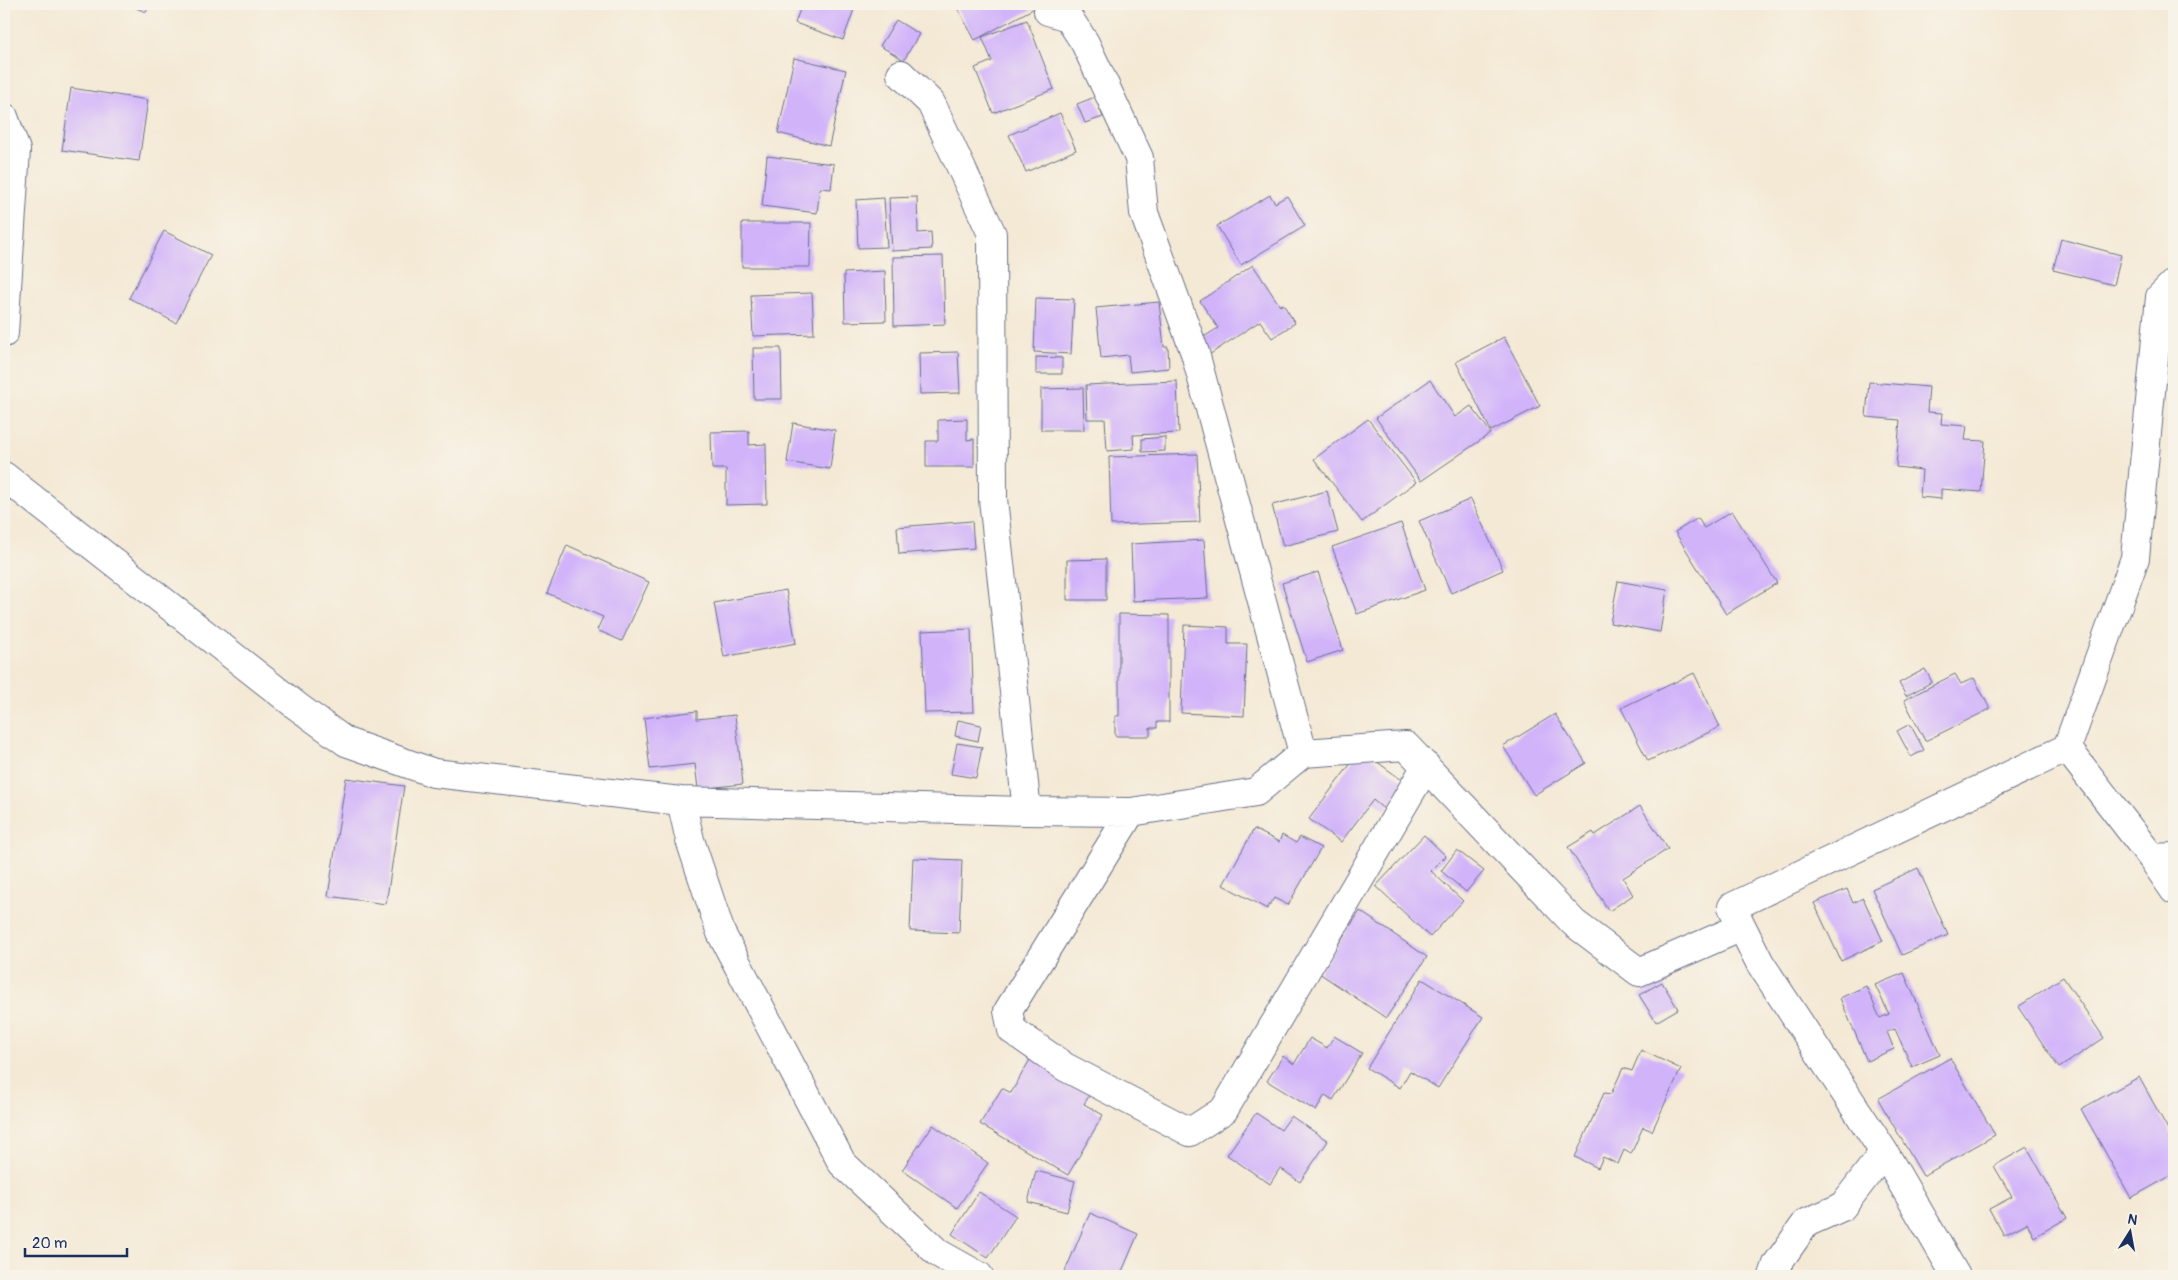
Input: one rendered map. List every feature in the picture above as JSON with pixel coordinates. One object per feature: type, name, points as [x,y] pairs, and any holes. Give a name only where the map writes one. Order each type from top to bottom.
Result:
[{"type":"street","points":[[1048,11],[1068,17],[1085,42],[1139,158],[1144,213],[1195,353],[1303,753]]},
{"type":"street","points":[[900,74],[931,103],[992,234],[993,499],[1028,812]]},
{"type":"street","points":[[4,117],[16,150],[4,333]]},
{"type":"street","points":[[1956,1276],[1884,1152],[1760,963],[1732,907],[2067,748],[2135,558],[2160,297],[2174,283]]},
{"type":"street","points":[[4,476],[298,708],[346,742],[434,773],[682,801],[1028,812],[1131,812],[1256,792],[1303,753],[1406,746],[1574,923],[1639,972],[1742,926]]},
{"type":"street","points":[[2067,748],[2163,858],[2174,890]]},
{"type":"street","points":[[1131,812],[1008,1011],[1012,1030],[1065,1067],[1190,1132],[1224,1110],[1426,766]]},
{"type":"street","points":[[682,801],[690,840],[721,933],[842,1163],[938,1253],[979,1276]]},
{"type":"street","points":[[1773,1276],[1777,1264],[1806,1223],[1842,1207],[1884,1152]]},
{"type":"building","points":[[126,4],[149,4],[146,12]]},
{"type":"building","points":[[802,4],[856,4],[843,40],[795,23]]},
{"type":"building","points":[[955,4],[1042,4],[975,40]]},
{"type":"building","points":[[896,20],[919,34],[904,60],[880,46]]},
{"type":"building","points":[[1027,20],[1054,89],[993,113],[975,68],[992,61],[982,37]]},
{"type":"building","points":[[794,58],[846,70],[829,146],[778,133]]},
{"type":"building","points":[[71,88],[148,100],[139,161],[62,150]]},
{"type":"building","points":[[1095,97],[1103,117],[1085,123],[1077,104]]},
{"type":"building","points":[[1060,113],[1076,150],[1026,172],[1009,135]]},
{"type":"building","points":[[767,156],[834,164],[831,189],[820,188],[817,213],[762,206]]},
{"type":"building","points":[[1270,195],[1275,203],[1287,196],[1305,226],[1241,265],[1217,226]]},
{"type":"building","points":[[917,197],[918,233],[931,232],[932,249],[892,251],[889,198]]},
{"type":"building","points":[[884,198],[887,247],[858,248],[856,200]]},
{"type":"building","points":[[742,223],[811,223],[810,267],[742,267]]},
{"type":"building","points":[[164,231],[211,255],[176,323],[129,298]]},
{"type":"building","points":[[2061,239],[2121,255],[2114,285],[2053,270]]},
{"type":"building","points":[[943,256],[945,324],[894,326],[893,257]]},
{"type":"building","points":[[1253,265],[1280,306],[1283,304],[1295,323],[1272,338],[1260,321],[1209,355],[1199,340],[1218,328],[1200,301]]},
{"type":"building","points":[[885,271],[886,321],[845,322],[844,273]]},
{"type":"building","points":[[812,293],[814,334],[753,336],[751,295]]},
{"type":"building","points":[[1036,298],[1074,299],[1071,354],[1034,352]]},
{"type":"building","points":[[1159,302],[1164,347],[1168,347],[1169,368],[1130,372],[1128,355],[1101,358],[1096,308]]},
{"type":"building","points":[[1504,337],[1540,406],[1491,431],[1456,362]]},
{"type":"building","points":[[753,348],[781,348],[782,399],[754,399]]},
{"type":"building","points":[[958,352],[960,393],[920,394],[919,353]]},
{"type":"building","points":[[1036,357],[1062,358],[1062,374],[1036,374]]},
{"type":"building","points":[[1430,380],[1455,417],[1471,406],[1491,433],[1421,481],[1376,418]]},
{"type":"building","points":[[1177,381],[1179,433],[1133,435],[1134,449],[1107,451],[1105,419],[1087,419],[1086,385]]},
{"type":"building","points":[[1869,382],[1929,387],[1927,412],[1942,413],[1941,424],[1967,426],[1965,440],[1985,441],[1981,492],[1941,489],[1941,499],[1920,497],[1922,470],[1896,467],[1900,420],[1866,417]]},
{"type":"building","points":[[1083,388],[1084,430],[1041,430],[1041,389]]},
{"type":"building","points":[[967,419],[967,440],[974,439],[974,467],[926,467],[926,441],[938,441],[938,420]]},
{"type":"building","points":[[1368,419],[1416,482],[1362,522],[1314,459]]},
{"type":"building","points":[[793,423],[835,430],[830,469],[787,462]]},
{"type":"building","points":[[749,431],[749,445],[766,444],[767,504],[726,505],[726,469],[712,469],[711,432]]},
{"type":"building","points":[[1165,437],[1165,451],[1142,452],[1142,439]]},
{"type":"building","points":[[1197,454],[1200,522],[1111,525],[1109,457]]},
{"type":"building","points":[[1327,491],[1338,532],[1283,546],[1272,505]]},
{"type":"building","points":[[1471,499],[1503,570],[1451,593],[1419,521]]},
{"type":"building","points":[[1732,511],[1777,583],[1726,614],[1675,532],[1698,518],[1704,528]]},
{"type":"building","points":[[972,521],[974,548],[899,554],[897,527]]},
{"type":"building","points":[[1401,523],[1425,590],[1357,614],[1332,547]]},
{"type":"building","points":[[1204,540],[1208,598],[1133,601],[1131,544]]},
{"type":"building","points":[[567,545],[649,582],[622,641],[597,630],[603,617],[547,593]]},
{"type":"building","points":[[1106,559],[1106,600],[1067,600],[1067,560]]},
{"type":"building","points":[[1318,572],[1343,650],[1307,662],[1282,583]]},
{"type":"building","points":[[1618,581],[1667,590],[1660,632],[1610,623]]},
{"type":"building","points":[[786,590],[796,643],[724,657],[714,603]]},
{"type":"building","points":[[1119,614],[1169,615],[1169,722],[1157,722],[1157,728],[1150,728],[1150,736],[1115,736],[1115,716],[1119,716]]},
{"type":"building","points":[[1184,625],[1228,627],[1228,644],[1247,644],[1244,716],[1181,713]]},
{"type":"building","points":[[971,629],[974,712],[925,713],[922,631]]},
{"type":"building","points":[[1925,669],[1932,682],[1906,696],[1899,683]]},
{"type":"building","points":[[1694,673],[1720,727],[1648,761],[1621,708]]},
{"type":"building","points":[[1955,674],[1961,684],[1974,678],[1990,709],[1925,741],[1904,700]]},
{"type":"building","points":[[697,711],[697,719],[735,715],[743,784],[698,789],[695,764],[650,769],[644,718]]},
{"type":"building","points":[[1555,714],[1586,763],[1534,795],[1503,746]]},
{"type":"building","points":[[958,720],[981,725],[978,741],[955,736]]},
{"type":"building","points":[[1910,724],[1924,750],[1911,757],[1897,731]]},
{"type":"building","points":[[957,743],[982,747],[976,778],[951,774]]},
{"type":"building","points":[[1361,750],[1406,783],[1385,810],[1373,800],[1341,842],[1309,819]]},
{"type":"building","points":[[346,778],[404,786],[386,904],[328,896]]},
{"type":"building","points":[[1640,806],[1668,849],[1623,878],[1633,895],[1609,911],[1568,847],[1593,832],[1595,835]]},
{"type":"building","points":[[1254,829],[1279,842],[1282,835],[1296,843],[1300,837],[1321,848],[1288,905],[1274,898],[1267,909],[1223,885]]},
{"type":"building","points":[[1424,835],[1446,856],[1431,871],[1463,901],[1430,937],[1376,886]]},
{"type":"building","points":[[1457,850],[1484,871],[1466,892],[1441,871]]},
{"type":"building","points":[[913,858],[962,860],[959,933],[910,931]]},
{"type":"building","points":[[1918,868],[1948,935],[1902,955],[1872,889]]},
{"type":"building","points":[[1847,889],[1853,903],[1863,898],[1883,941],[1841,961],[1814,903]]},
{"type":"building","points":[[1360,911],[1427,957],[1386,1018],[1319,973]]},
{"type":"building","points":[[1904,973],[1940,1055],[1912,1067],[1895,1029],[1887,1032],[1894,1049],[1867,1061],[1840,998],[1866,986],[1880,1018],[1889,1014],[1875,985]]},
{"type":"building","points":[[2063,977],[2104,1038],[2059,1068],[2018,1007]]},
{"type":"building","points":[[1422,979],[1483,1017],[1438,1088],[1410,1071],[1400,1088],[1367,1068]]},
{"type":"building","points":[[1662,982],[1678,1009],[1656,1022],[1639,995]]},
{"type":"building","points":[[1334,1036],[1362,1053],[1333,1100],[1325,1095],[1316,1111],[1267,1081],[1283,1056],[1294,1064],[1310,1038],[1327,1048]]},
{"type":"building","points":[[1641,1050],[1681,1069],[1652,1131],[1643,1127],[1631,1154],[1624,1150],[1618,1164],[1603,1157],[1598,1168],[1575,1157],[1604,1093],[1611,1094],[1623,1068],[1632,1071]]},
{"type":"building","points":[[1032,1056],[1092,1091],[1084,1104],[1103,1115],[1068,1175],[980,1124],[1002,1088],[1011,1093]]},
{"type":"building","points":[[1950,1058],[1995,1135],[1923,1176],[1878,1099]]},
{"type":"building","points":[[2139,1077],[2174,1140],[2174,1174],[2131,1198],[2081,1109]]},
{"type":"building","points":[[1256,1113],[1281,1130],[1291,1116],[1328,1141],[1300,1182],[1280,1168],[1270,1184],[1227,1155]]},
{"type":"building","points":[[933,1125],[988,1163],[957,1208],[902,1170]]},
{"type":"building","points":[[2027,1147],[2067,1218],[2034,1237],[2027,1223],[2004,1235],[1989,1209],[2012,1197],[1994,1166]]},
{"type":"building","points":[[1036,1171],[1075,1181],[1067,1212],[1028,1202]]},
{"type":"building","points":[[979,1192],[1016,1216],[988,1258],[952,1234]]},
{"type":"building","points":[[1090,1213],[1138,1234],[1120,1276],[1063,1276]]}]
